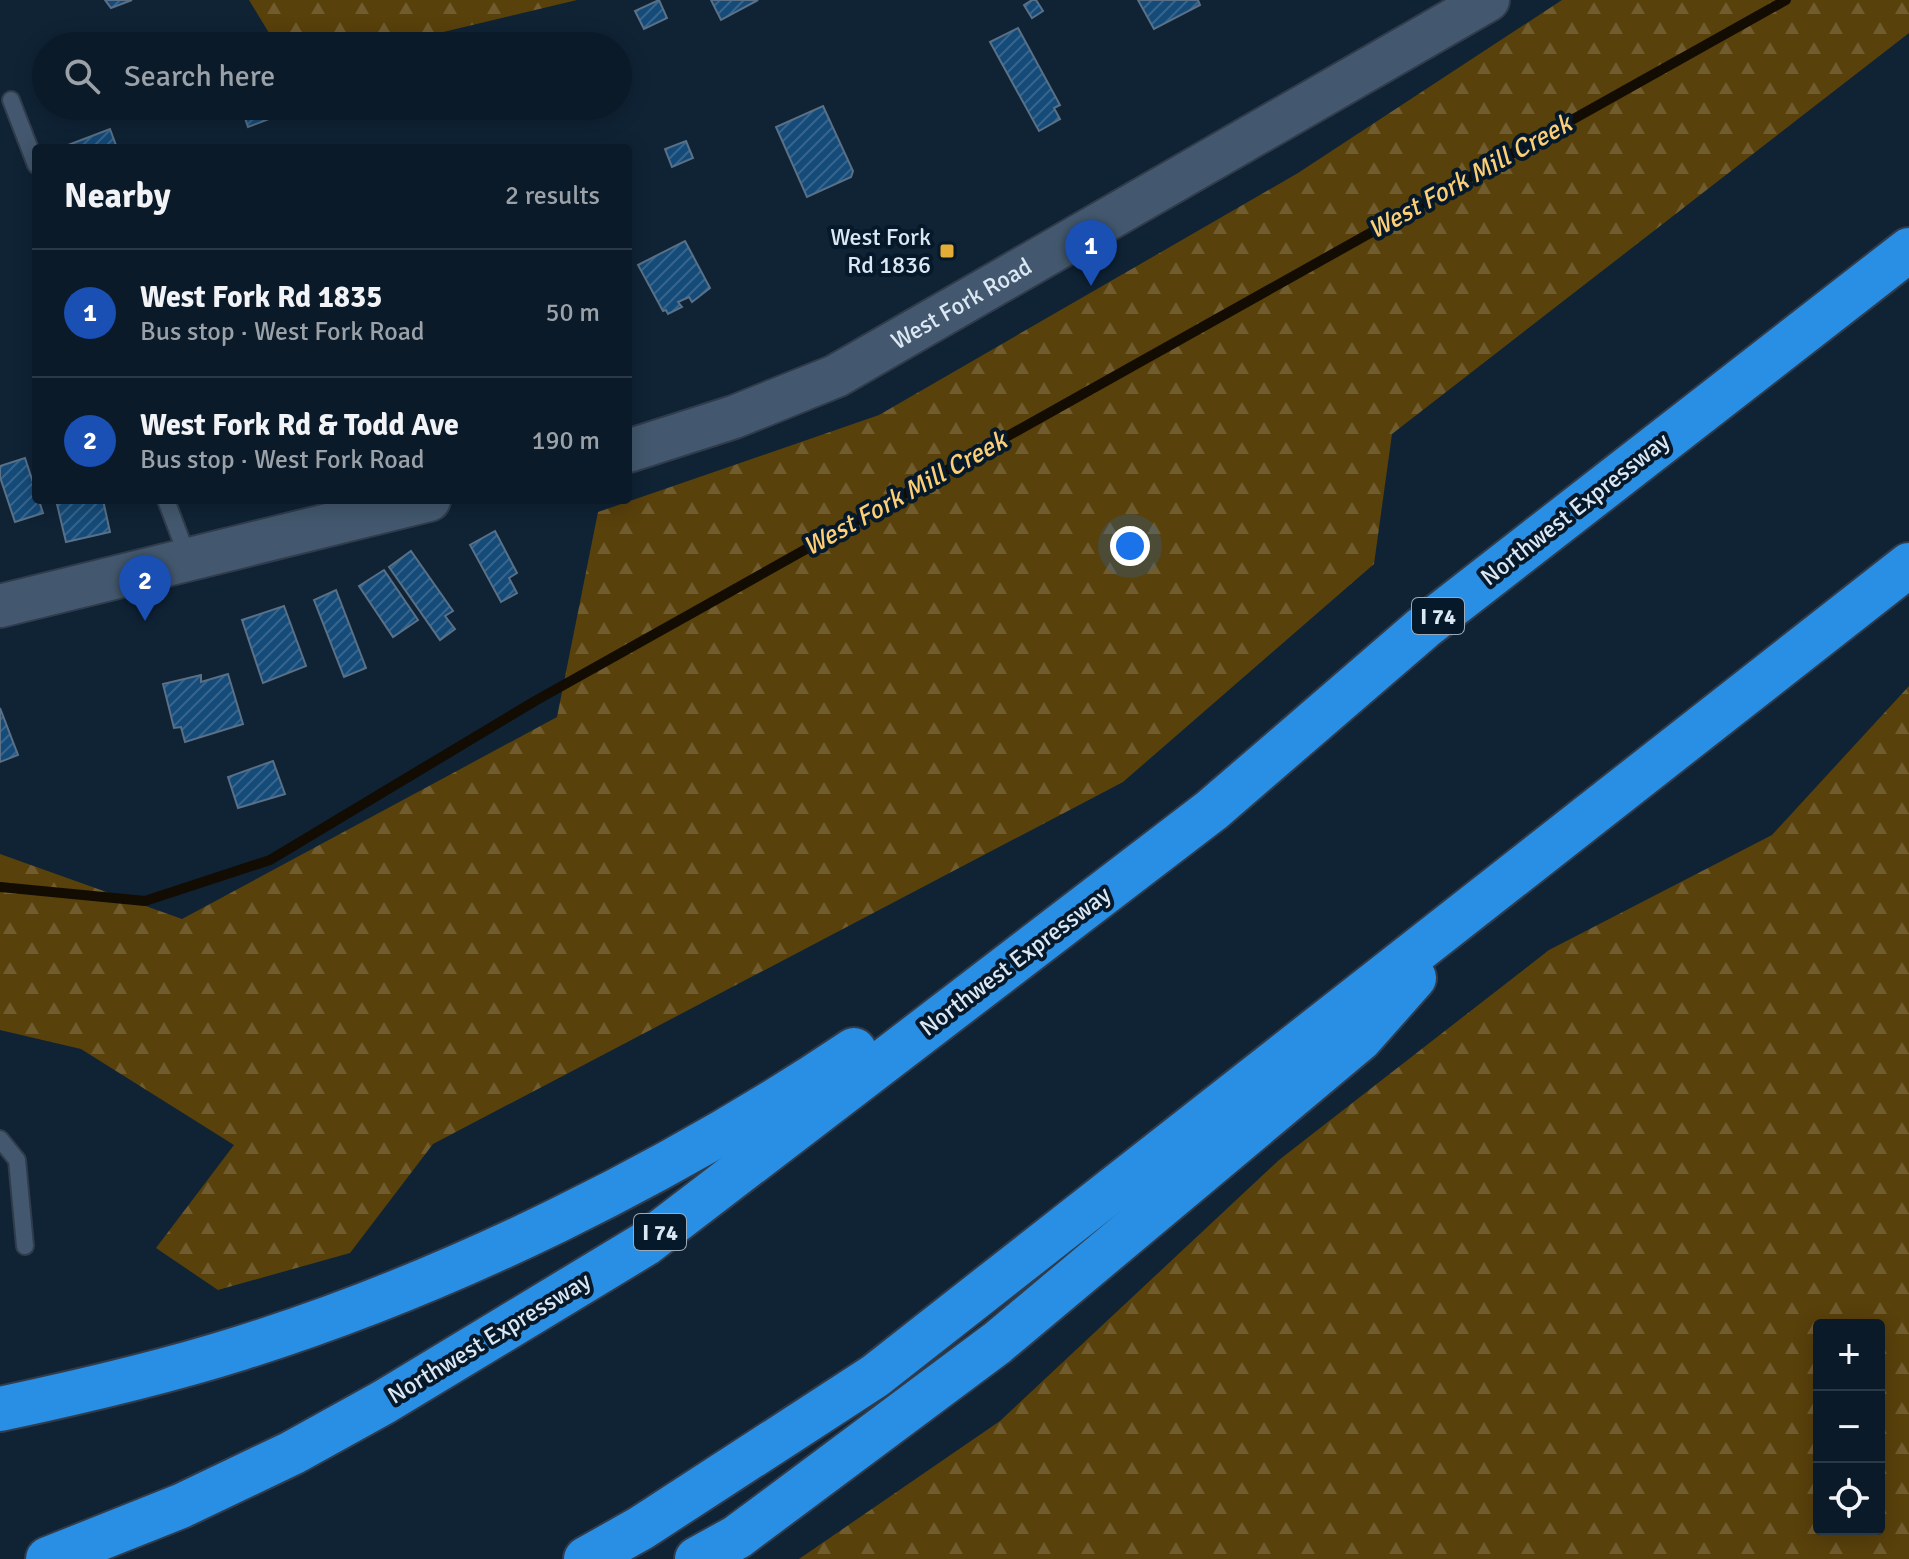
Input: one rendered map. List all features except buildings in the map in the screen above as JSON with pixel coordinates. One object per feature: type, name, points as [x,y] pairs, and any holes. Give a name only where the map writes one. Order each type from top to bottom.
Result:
[{"type":"highway","name":"Northwest Expressway","points":[[48,1559],[181,1506],[292,1453],[384,1402],[645,1244],[1212,810],[1423,628],[1909,250]]},
{"type":"highway","points":[[586,1559],[641,1528],[875,1376],[1909,565]]},
{"type":"highway","points":[[0,1409],[241,1348],[407,1287],[575,1211],[702,1146],[807,1082],[1212,810]]},
{"type":"highway","points":[[697,1559],[737,1537],[997,1343],[1360,1039],[1487,895]]},
{"type":"street","name":"West Fork Road","points":[[632,450],[734,417],[836,376],[1488,0]]},
{"type":"street","points":[[0,606],[413,504]]},
{"type":"lane","points":[[11,100],[32,155]]},
{"type":"lane","points":[[168,504],[189,559]]},
{"type":"lane","points":[[0,1139],[17,1160],[25,1246]]},
{"type":"green space","points":[[249,0],[577,0],[443,32],[268,32]]},
{"type":"green space","points":[[1562,0],[1909,0],[1909,33],[1392,434],[1374,564],[1123,782],[433,1144],[350,1253],[218,1290],[156,1248],[234,1145],[81,1049],[0,1030],[0,854],[182,919],[557,717],[598,512],[621,504],[632,504],[632,500],[879,415],[1298,173]]},
{"type":"green space","points":[[1909,686],[1909,1559],[799,1559],[1000,1421],[1279,1160],[1549,950],[1772,835]]},
{"type":"waterway","name":"West Fork Mill Creek","points":[[0,887],[145,901],[270,860],[535,701],[1786,0]]},
{"type":"place","name":"West Fork Rd 1836","points":[[947,251]]},
{"type":"place","name":"West Fork Rd 1835","points":[[1091,286]]},
{"type":"place","name":"West Fork Rd & Todd Ave","points":[[145,621]]}]
